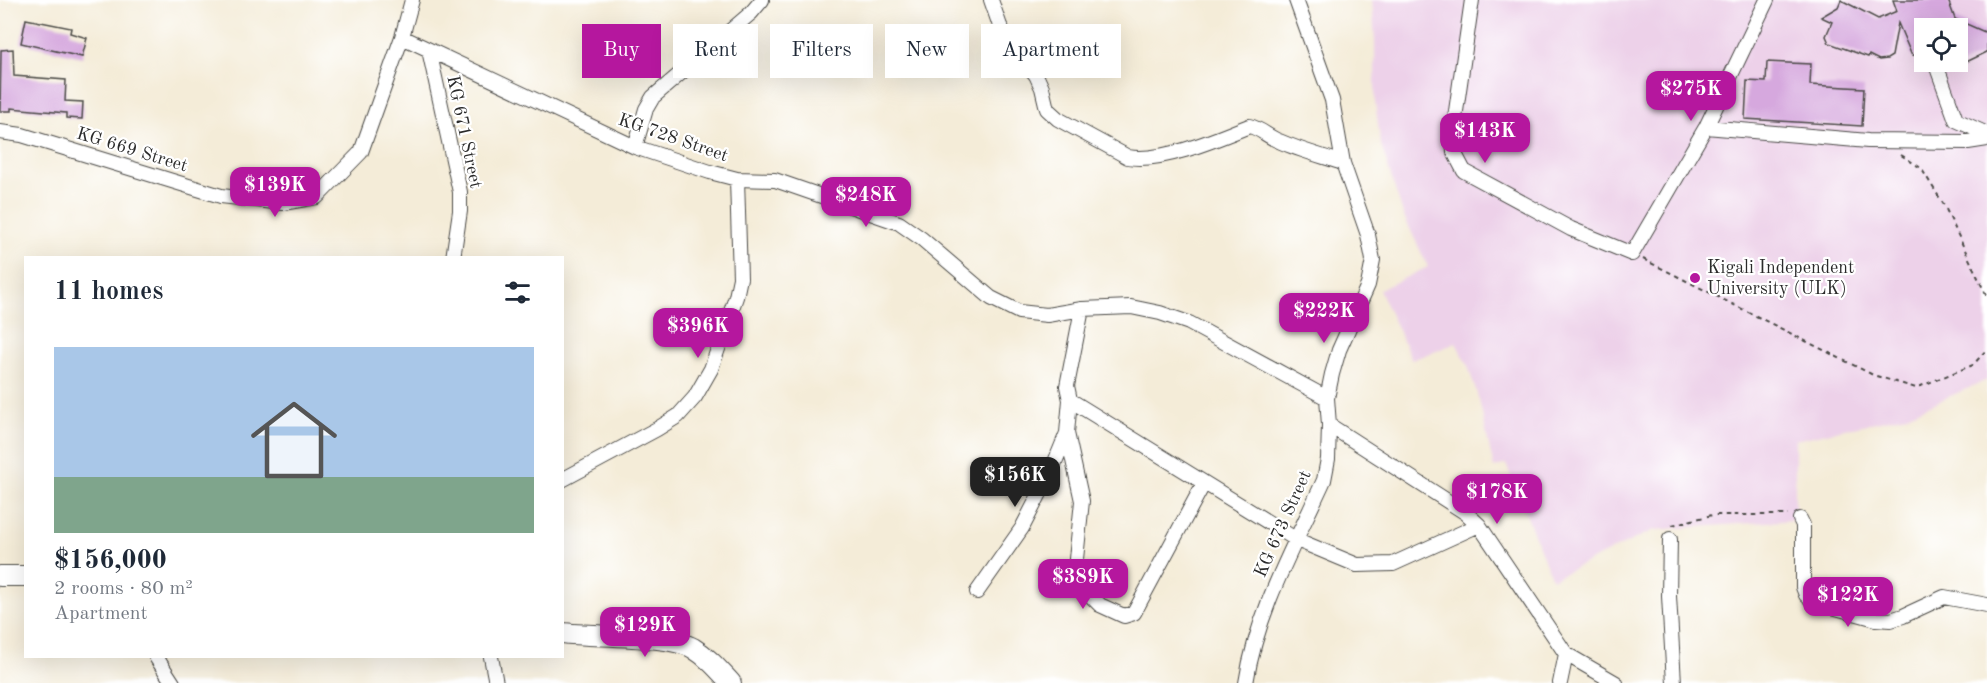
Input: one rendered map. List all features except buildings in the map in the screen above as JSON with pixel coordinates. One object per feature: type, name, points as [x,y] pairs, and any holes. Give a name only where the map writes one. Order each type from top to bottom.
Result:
[{"type":"main road","points":[[0,576],[24,576]]},
{"type":"main road","points":[[564,633],[667,640],[691,647],[709,659],[731,683]]},
{"type":"street","name":"KG 669 Street","points":[[0,132],[22,135],[221,196],[283,203],[317,197],[361,152],[402,37],[412,0]]},
{"type":"street","points":[[635,147],[646,110],[653,97],[751,14],[762,0]]},
{"type":"street","points":[[991,0],[1000,26],[1010,44],[1035,75],[1042,88],[1047,109],[1058,119],[1128,157],[1150,158],[1207,143],[1249,126],[1291,146],[1343,163]]},
{"type":"street","name":"KG 673 Street","points":[[1246,683],[1250,658],[1262,615],[1324,480],[1328,459],[1327,398],[1339,350],[1368,285],[1373,260],[1368,235],[1343,163],[1332,100],[1296,0]]},
{"type":"street","points":[[1473,0],[1453,132],[1454,152],[1464,171],[1570,229],[1632,254],[1706,127],[1767,0]]},
{"type":"street","name":"KG 728 Street","points":[[402,37],[635,147],[737,179],[775,180],[899,223],[931,246],[991,298],[1019,312],[1047,315],[1082,309],[1131,307],[1160,313],[1189,323],[1327,398]]},
{"type":"street","name":"KG 671 Street","points":[[429,50],[460,192],[460,211],[453,256]]},
{"type":"street","points":[[1939,72],[1956,120],[1987,134]]},
{"type":"street","points":[[1706,127],[1879,141],[1968,142],[1987,139]]},
{"type":"street","points":[[564,479],[678,416],[695,397],[711,369],[736,297],[740,278],[737,179]]},
{"type":"street","points":[[977,592],[1022,528],[1050,474],[1066,433],[1070,400],[1066,386],[1082,309]]},
{"type":"street","points":[[1070,400],[1297,540],[1357,565],[1393,564],[1479,525]]},
{"type":"street","points":[[1329,425],[1466,513],[1479,525],[1566,654],[1616,683]]},
{"type":"street","points":[[1066,433],[1082,501],[1076,559],[1078,583],[1100,605],[1124,616],[1134,613],[1204,483]]},
{"type":"street","points":[[1800,519],[1803,525],[1803,587],[1806,595],[1814,602],[1876,620],[1891,620],[1903,616],[1944,597],[1987,605]]},
{"type":"street","points":[[1670,539],[1669,596],[1674,683]]},
{"type":"street","points":[[1560,683],[1566,654]]},
{"type":"street","points":[[157,658],[173,683]]},
{"type":"street","points":[[491,658],[495,683]]},
{"type":"path","points":[[1879,141],[1920,168],[1944,205],[1987,297]]},
{"type":"path","points":[[1632,254],[1873,375],[1896,383],[1916,388],[1973,365],[1987,349]]},
{"type":"path","points":[[1670,539],[1673,524],[1712,515],[1792,515],[1800,519]]},
{"type":"shaded area","name":"Kigali Independent University (ULK)","points":[[1372,0],[1987,0],[1987,380],[1907,415],[1795,440],[1795,520],[1654,530],[1552,579],[1506,464],[1494,468],[1479,400],[1467,363],[1456,343],[1412,360],[1379,290],[1428,267],[1403,214],[1381,145],[1375,103]]},
{"type":"place","name":"Kigali Independent University (ULK)","points":[[1695,278]]}]
